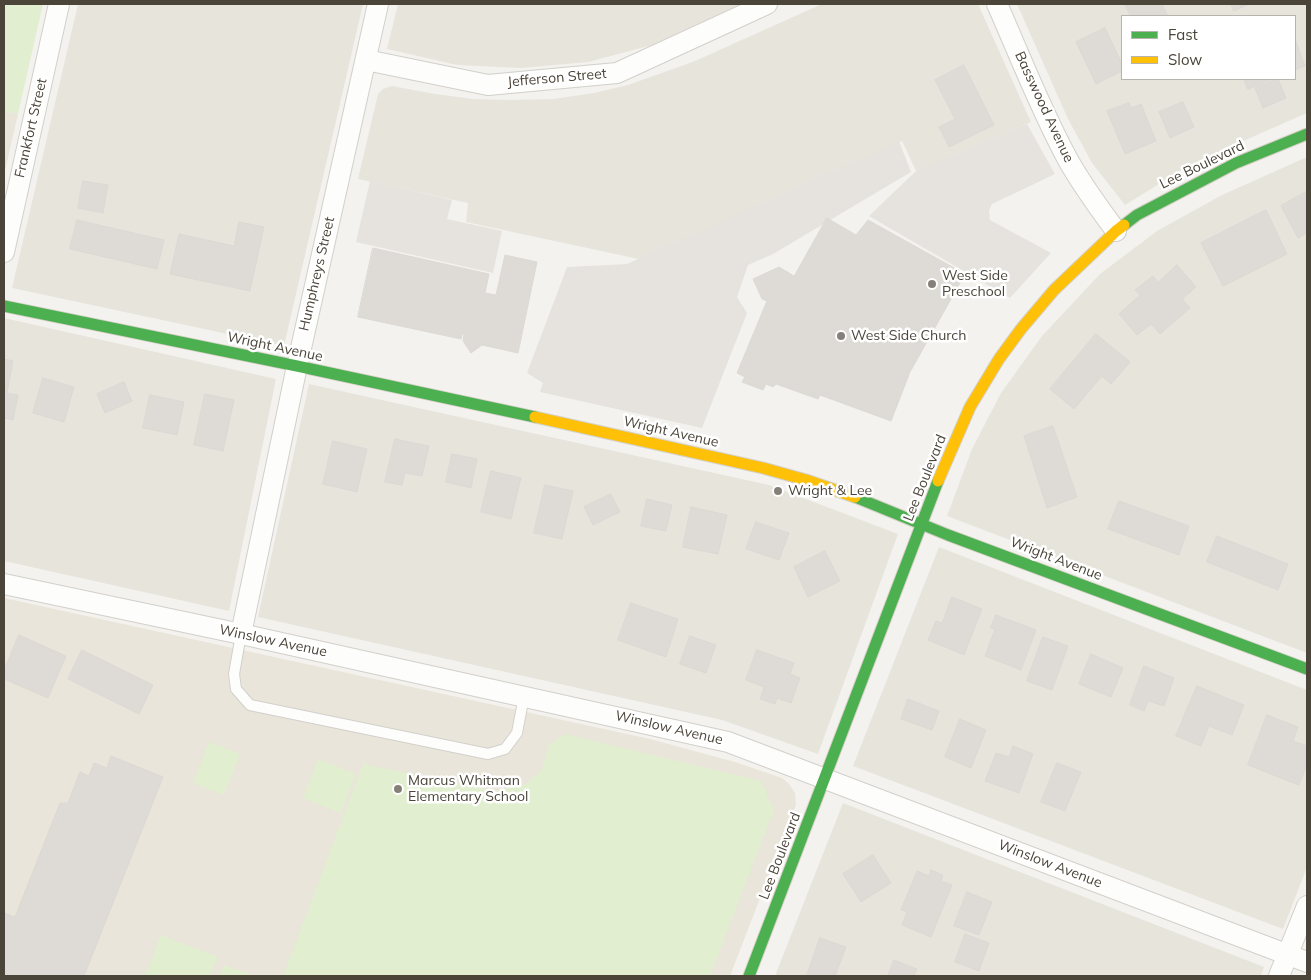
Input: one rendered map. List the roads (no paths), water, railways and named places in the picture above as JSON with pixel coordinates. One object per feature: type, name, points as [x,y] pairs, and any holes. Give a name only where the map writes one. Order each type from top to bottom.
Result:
[{"type":"street","name":"Frankfort Street","points":[[4,252],[59,4]]},
{"type":"street","name":"Humphreys Street","points":[[241,634],[296,366],[378,4]]},
{"type":"street","name":"Jefferson Street","points":[[366,60],[488,85],[617,73],[767,4]]},
{"type":"street","name":"Basswood Avenue","points":[[997,4],[1044,113],[1068,160],[1116,232]]},
{"type":"street","name":"Lee Boulevard","points":[[749,976],[946,461],[970,407],[999,359],[1021,328],[1047,297],[1077,267],[1137,215],[1236,163],[1307,134]]},
{"type":"street","name":"Wright Avenue","points":[[4,306],[296,366],[763,468],[844,493],[948,535],[1307,669]]},
{"type":"street","name":"Winslow Avenue","points":[[4,584],[241,634],[728,742],[1307,962]]},
{"type":"street","points":[[1279,976],[1307,906]]},
{"type":"lane","points":[[241,634],[234,674],[236,689],[250,705],[488,754],[505,749],[517,733],[524,696]]},
{"type":"place","name":"West Side Preschool","points":[[932,284]]},
{"type":"place","name":"West Side Church","points":[[841,336]]},
{"type":"place","name":"Wright & Lee","points":[[778,491]]},
{"type":"place","name":"Marcus Whitman Elementary School","points":[[398,789]]}]
